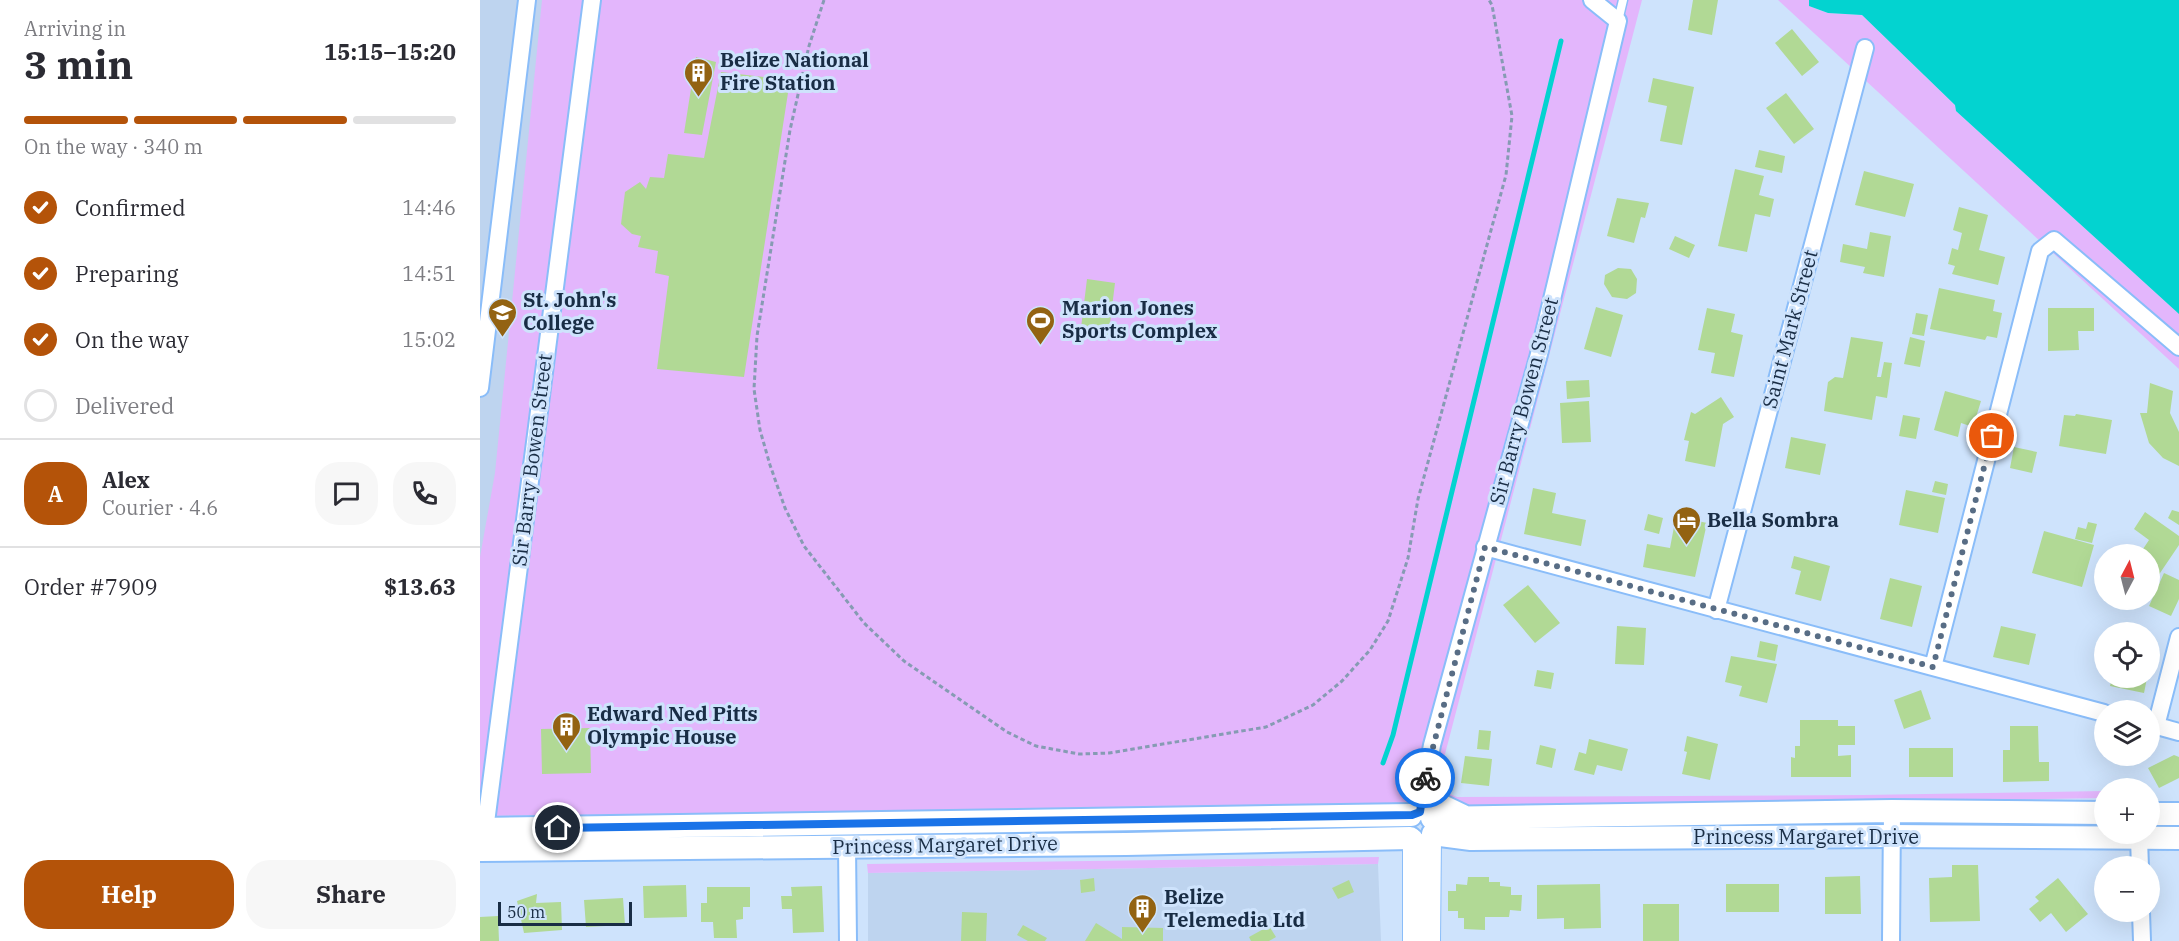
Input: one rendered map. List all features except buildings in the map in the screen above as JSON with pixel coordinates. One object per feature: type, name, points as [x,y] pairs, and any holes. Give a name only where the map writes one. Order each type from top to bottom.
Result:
[{"type":"main road","points":[[1424,784],[1440,805],[1465,816]]},
{"type":"main road","name":"Princess Margaret Drive","points":[[482,839],[847,846],[1422,828],[1465,816],[1892,811],[2094,813]]},
{"type":"main road","points":[[2160,814],[2179,814]]},
{"type":"main road","name":"Princess Margaret Drive","points":[[482,839],[1422,828],[1471,839],[1890,836],[2094,838]]},
{"type":"main road","name":"Princess Margaret Drive","points":[[2160,838],[2179,838]]},
{"type":"street","points":[[480,388],[526,0]]},
{"type":"street","name":"Sir Barry Bowen Street","points":[[482,839],[592,0]]},
{"type":"street","points":[[1592,0],[1618,21]]},
{"type":"street","name":"Sir Barry Bowen Street","points":[[1422,828],[1424,784],[1432,745],[1539,354],[1618,21]]},
{"type":"street","name":"Saint Mark Street","points":[[1716,610],[1865,48]]},
{"type":"street","points":[[1933,667],[2040,251],[2054,240],[2179,347]]},
{"type":"street","points":[[1485,547],[2094,709]]},
{"type":"street","points":[[2160,701],[2179,637]]},
{"type":"street","points":[[2160,727],[2179,732]]},
{"type":"street","points":[[1891,941],[1890,836],[1892,811]]},
{"type":"street","points":[[1413,941],[1422,828]]},
{"type":"street","points":[[1422,828],[1430,941]]},
{"type":"street","points":[[847,846],[848,941]]},
{"type":"street","points":[[2141,922],[2142,941]]},
{"type":"lane","points":[[1618,21],[1623,0]]},
{"type":"path","points":[[824,0],[809,46],[790,130],[757,336],[754,389],[760,430],[770,465],[785,508],[804,546],[864,623],[904,661],[1007,732],[1036,746],[1079,754],[1132,749],[1266,727],[1314,705],[1342,681],[1370,650],[1388,621],[1408,558],[1418,499],[1506,175],[1512,116],[1503,51],[1489,0]]},
{"type":"shaded area","name":"St. John's College","points":[[480,0],[567,0],[480,676]]},
{"type":"shaded area","name":"Marion Jones Sports Complex","points":[[542,0],[1642,0],[1438,781],[1445,792],[1457,797],[2094,791],[2094,798],[1494,809],[480,816],[480,557],[495,473]]},
{"type":"shaded area","points":[[1778,0],[1809,0],[1809,6],[1828,13],[1862,15],[1955,105],[1956,111],[2179,314],[2179,369]]},
{"type":"shaded area","points":[[1809,0],[2179,0],[2179,314],[1956,111],[1955,105],[1862,15],[1828,13],[1809,6]]},
{"type":"shaded area","points":[[1379,857],[1378,864],[868,873],[867,864]]},
{"type":"shaded area","points":[[1378,864],[1381,941],[868,941],[868,873]]},
{"type":"waterway","points":[[1383,763],[1393,735],[1561,41]]},
{"type":"way so far","points":[[1425,778],[1485,547],[1933,667],[1992,436]]},
{"type":"place","name":"Belize National Fire Station","points":[[699,98]]},
{"type":"place","name":"St. John's College","points":[[502,338]]},
{"type":"place","name":"Marion Jones Sports Complex","points":[[1041,346]]},
{"type":"place","name":"Bella Sombra","points":[[1686,546]]},
{"type":"place","name":"Edward Ned Pitts Olympic House","points":[[566,752]]},
{"type":"place","name":"Belize Telemedia Ltd","points":[[1143,934]]},
{"type":"route","points":[[558,828],[1412,815],[1420,812],[1425,778]]}]
